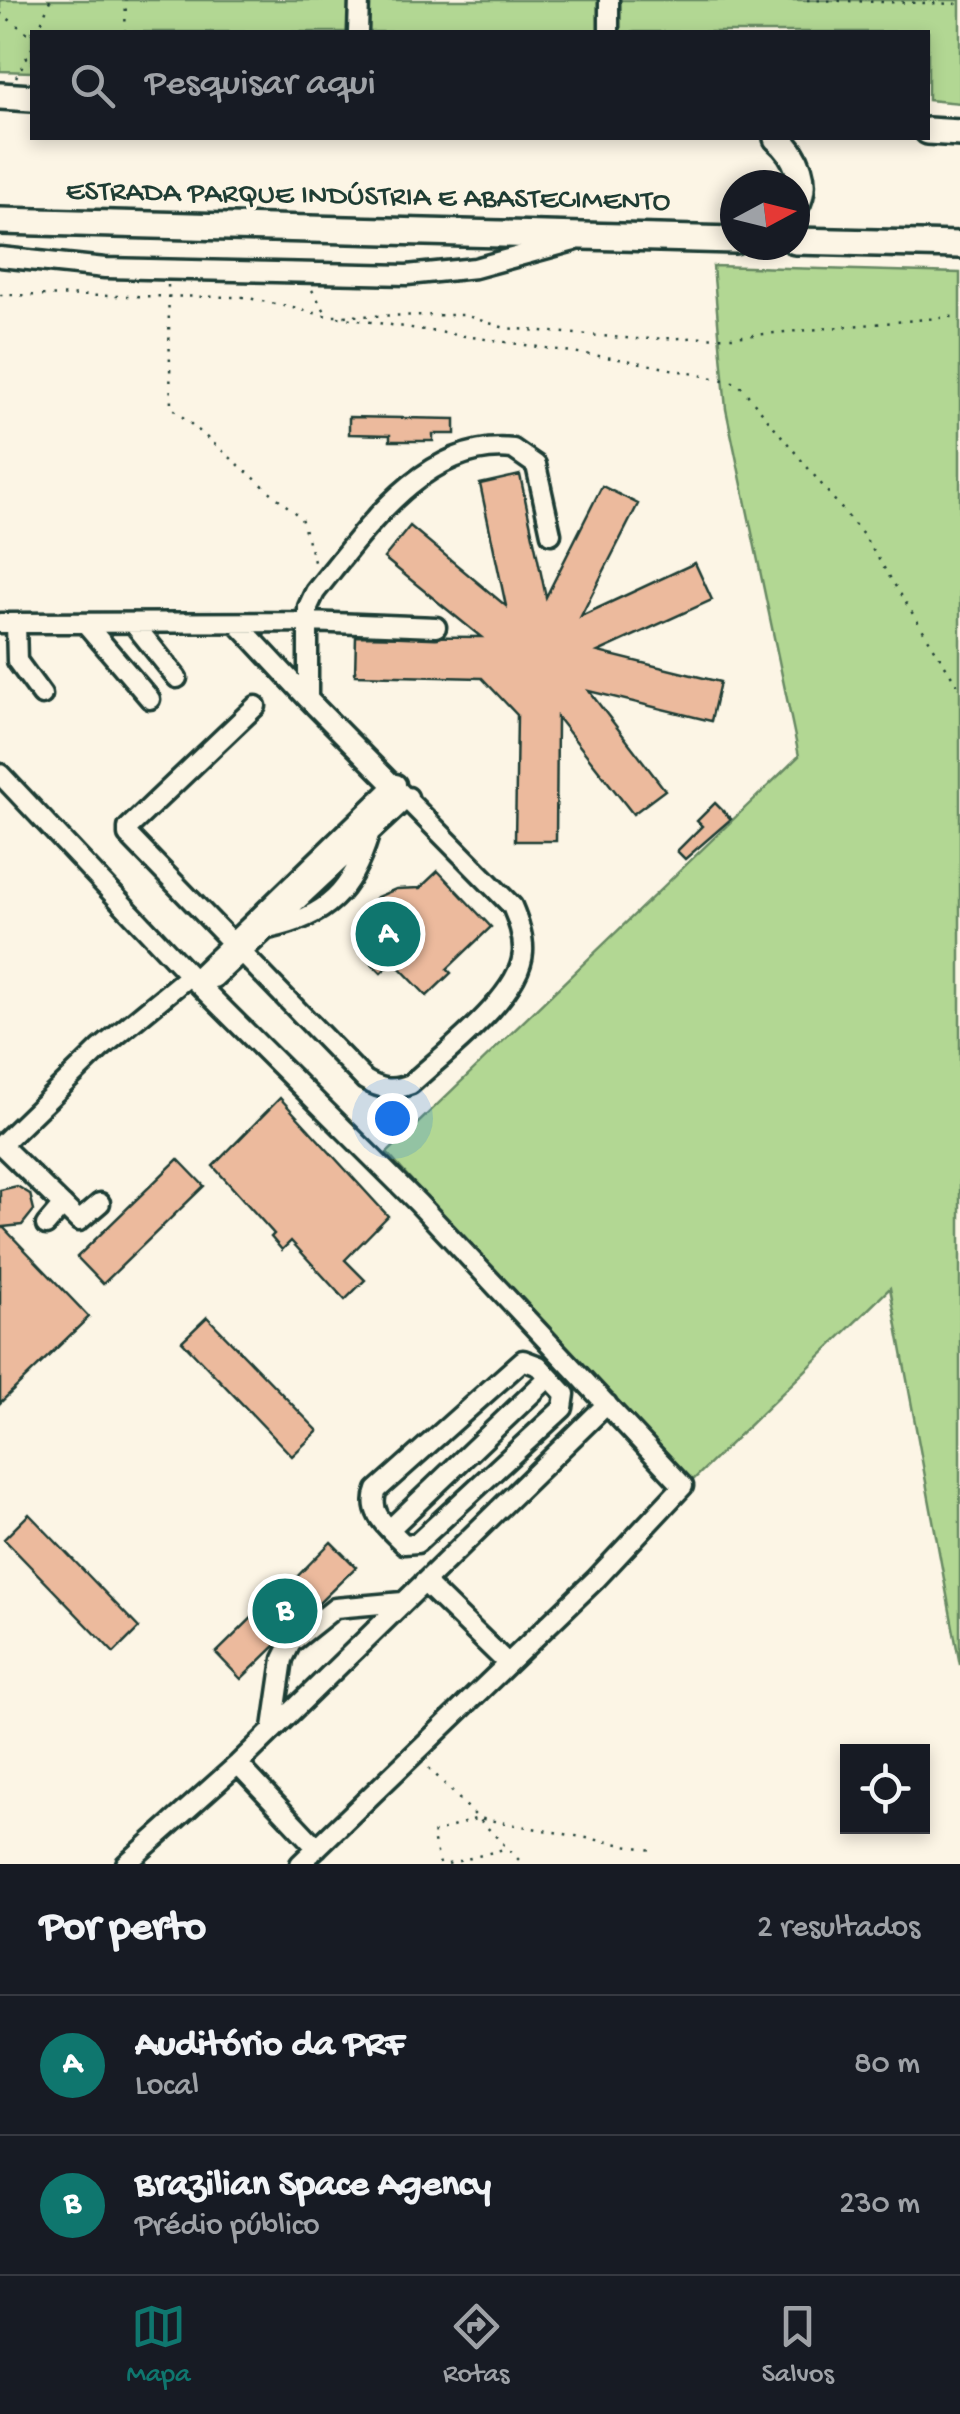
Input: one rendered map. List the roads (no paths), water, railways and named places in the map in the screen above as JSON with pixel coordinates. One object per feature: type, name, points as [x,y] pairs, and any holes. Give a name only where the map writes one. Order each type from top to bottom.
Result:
[{"type":"highway","points":[[4,89],[30,97]]},
{"type":"highway","points":[[930,120],[960,119]]},
{"type":"highway","points":[[930,131],[960,133]]},
{"type":"highway","points":[[780,140],[799,170]]},
{"type":"highway","name":"ESTRADA PARQUE INDÚSTRIA E ABASTECIMENTO","points":[[0,220],[720,239]]},
{"type":"highway","points":[[810,242],[958,246]]},
{"type":"lane","points":[[358,30],[359,0]]},
{"type":"lane","points":[[609,0],[609,30]]},
{"type":"lane","points":[[0,256],[54,264],[167,269],[442,274],[505,262],[592,235]]},
{"type":"lane","points":[[308,698],[308,607],[378,514],[416,480],[446,463],[498,447],[512,449],[536,465],[551,534]]},
{"type":"lane","points":[[42,696],[17,660],[8,623],[308,622],[436,628]]},
{"type":"lane","points":[[85,623],[150,699]]},
{"type":"lane","points":[[132,623],[177,678]]},
{"type":"lane","points":[[237,623],[512,906],[523,952],[508,991],[411,1084],[380,1088],[365,1080],[128,832],[256,706]]},
{"type":"lane","points":[[0,774],[196,981],[418,1204],[682,1484],[682,1491],[300,1864]]},
{"type":"lane","points":[[100,1203],[79,1221],[1,1145],[100,1049],[238,948],[402,790]]},
{"type":"lane","points":[[238,948],[268,929],[367,824]]},
{"type":"lane","points":[[46,1224],[64,1206]]},
{"type":"lane","points":[[530,1361],[564,1394],[563,1408],[461,1505],[417,1543],[404,1544],[373,1507],[377,1490],[515,1362],[530,1361]]},
{"type":"lane","points":[[390,1529],[549,1377]]},
{"type":"lane","points":[[126,1864],[238,1764],[607,1404]]},
{"type":"lane","points":[[461,1505],[481,1526]]},
{"type":"lane","points":[[424,1582],[506,1662]]},
{"type":"lane","points":[[272,1728],[283,1660],[290,1643],[335,1608],[403,1602]]},
{"type":"lane","points":[[238,1764],[317,1848]]},
{"type":"place","name":"Auditório da PRF","points":[[388,934]]},
{"type":"place","name":"Brazilian Space Agency","points":[[285,1611]]}]
